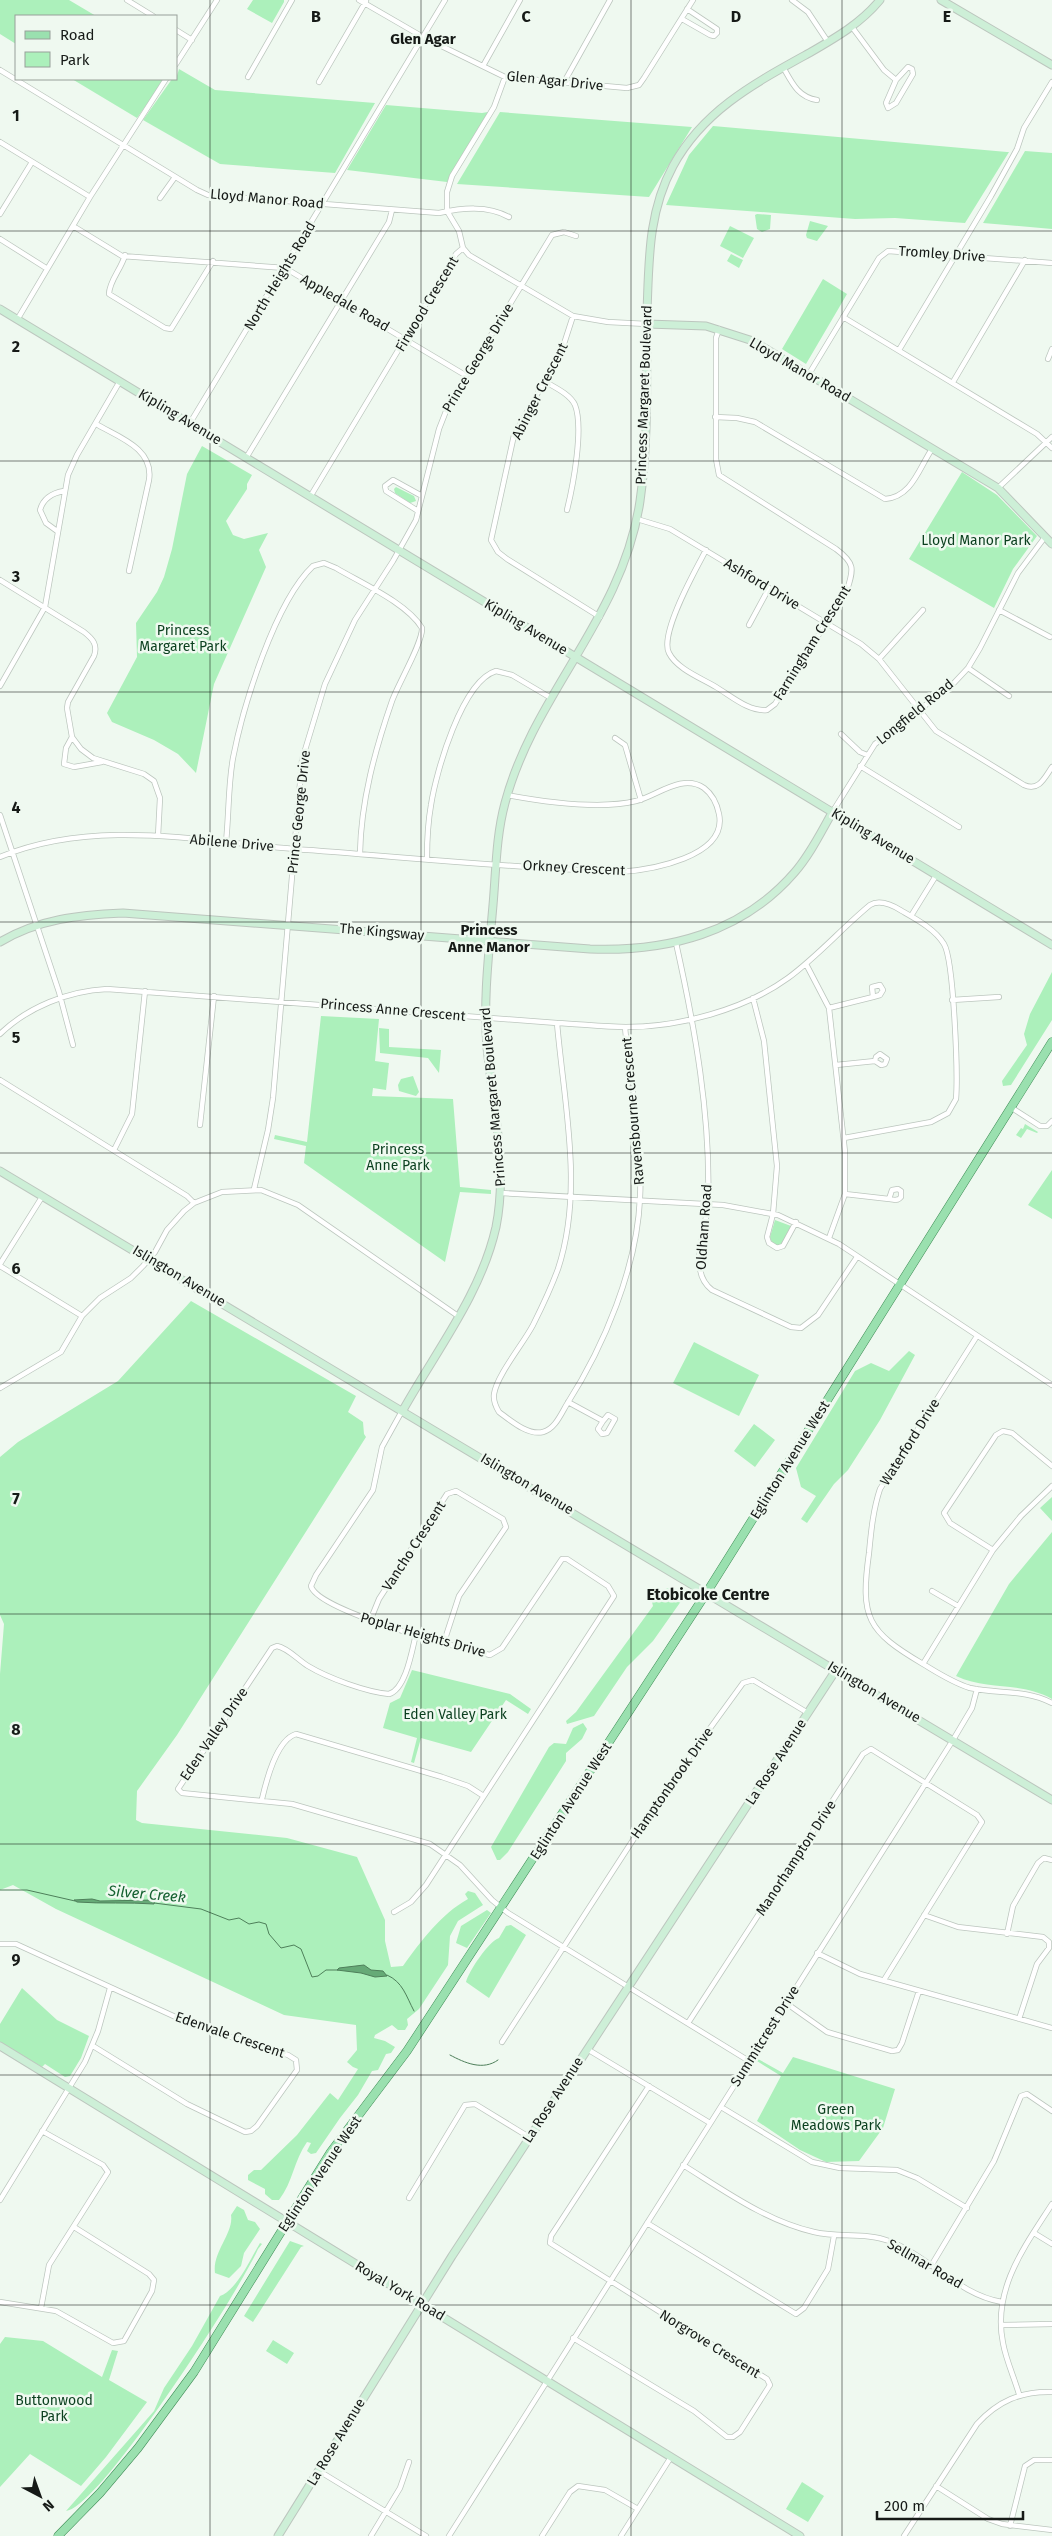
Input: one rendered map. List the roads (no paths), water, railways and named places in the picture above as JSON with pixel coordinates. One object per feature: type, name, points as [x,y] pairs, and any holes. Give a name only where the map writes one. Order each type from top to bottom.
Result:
[{"type":"main road","name":"Eglinton Avenue West","points":[[58,2536],[100,2493],[163,2415],[194,2372],[330,2153],[407,2051],[707,1592],[1052,1042]]},
{"type":"street","points":[[127,0],[151,15]]},
{"type":"street","points":[[178,61],[216,0]]},
{"type":"street","points":[[248,77],[292,0]]},
{"type":"street","name":"Glen Agar Drive","points":[[359,0],[365,1],[422,37],[504,77],[563,84],[627,88],[639,85],[693,0]]},
{"type":"street","name":"North Heights Road","points":[[190,423],[445,0]]},
{"type":"street","points":[[483,66],[520,0]]},
{"type":"street","points":[[563,84],[610,0]]},
{"type":"street","points":[[792,0],[808,12],[828,42]]},
{"type":"street","name":"Princess Margaret Boulevard","points":[[403,1410],[475,1286],[487,1258],[501,1192],[486,1018],[490,941],[501,818],[522,752],[600,617],[620,574],[637,519],[646,445],[650,238],[656,208],[674,165],[697,131],[721,107],[748,87],[852,27],[880,0]]},
{"type":"street","points":[[941,0],[1052,65]]},
{"type":"street","points":[[319,82],[365,1]]},
{"type":"street","points":[[682,19],[710,35],[714,36],[717,33],[717,29],[687,9]]},
{"type":"street","points":[[852,27],[884,70],[896,80]]},
{"type":"street","points":[[178,31],[192,40]]},
{"type":"street","points":[[783,67],[798,92],[807,98],[816,100]]},
{"type":"street","points":[[908,67],[913,70],[896,103],[888,108],[886,103],[896,80],[908,67]]},
{"type":"street","name":"Lloyd Manor Road","points":[[0,70],[15,79]]},
{"type":"street","points":[[448,211],[446,199],[452,176],[494,107],[504,77]]},
{"type":"street","name":"Lloyd Manor Road","points":[[16,80],[202,193],[214,196],[439,213],[462,208],[486,210],[509,217]]},
{"type":"street","points":[[17,320],[46,268],[165,80]]},
{"type":"street","points":[[899,350],[1017,150],[1024,128],[1052,82]]},
{"type":"street","points":[[0,142],[90,197]]},
{"type":"street","points":[[0,214],[32,162]]},
{"type":"street","points":[[160,198],[175,177]]},
{"type":"street","points":[[329,193],[335,205]]},
{"type":"street","points":[[246,458],[389,222],[392,210]]},
{"type":"street","name":"Firwood Crescent","points":[[310,497],[456,254],[463,248],[459,231],[448,211]]},
{"type":"street","name":"Appledale Road","points":[[73,226],[114,253],[285,268],[465,375]]},
{"type":"street","name":"Prince George Drive","points":[[254,1189],[271,1114],[301,768],[310,728],[324,684],[355,620],[416,520],[442,419],[465,375],[552,235],[564,232],[576,236]]},
{"type":"street","points":[[0,239],[46,268]]},
{"type":"street","name":"Lloyd Manor Road","points":[[463,248],[469,255],[574,316],[608,322],[694,325],[719,329],[753,341],[998,488],[1052,544]]},
{"type":"street","name":"Tromley Drive","points":[[809,374],[880,258],[888,251],[1052,263]]},
{"type":"street","points":[[125,255],[122,266],[109,289],[109,294],[165,328],[171,329],[213,261]]},
{"type":"street","points":[[953,382],[1026,260]]},
{"type":"street","name":"Kipling Avenue","points":[[0,309],[1052,945]]},
{"type":"street","name":"Abinger Crescent","points":[[574,316],[566,342],[514,436],[491,540],[498,552],[507,559],[600,617]]},
{"type":"street","points":[[843,317],[1037,434],[1052,448]]},
{"type":"street","name":"Farningham Crescent","points":[[706,550],[678,607],[668,639],[670,654],[685,668],[748,706],[768,710],[775,704],[847,590],[853,574],[852,566],[836,549],[719,475],[716,460],[715,417],[716,338],[719,329]]},
{"type":"street","points":[[1048,360],[1052,349]]},
{"type":"street","points":[[0,686],[45,608],[64,491],[77,455],[120,381]]},
{"type":"street","points":[[544,381],[570,399],[576,410],[577,445],[567,510]]},
{"type":"street","points":[[715,417],[737,418],[755,422],[885,498],[892,498],[909,488],[932,449]]},
{"type":"street","points":[[96,424],[140,450],[147,459],[149,466],[149,480],[129,571]]},
{"type":"street","points":[[998,488],[1052,436]]},
{"type":"street","points":[[418,511],[386,491],[385,486],[393,480],[422,496]]},
{"type":"street","points":[[56,531],[51,529],[44,520],[40,510],[44,501],[50,496],[64,491]]},
{"type":"street","name":"Ashford Drive","points":[[637,519],[670,528],[861,644],[879,659],[940,734],[1027,787],[1038,786],[1052,767]]},
{"type":"street","name":"Longfield Road","points":[[833,812],[878,740],[953,684],[968,668],[1018,573],[1045,537]]},
{"type":"street","points":[[226,842],[230,777],[240,727],[267,644],[293,591],[313,566],[324,564],[336,568],[412,614],[422,628],[423,634],[393,699],[379,739],[364,805],[360,853]]},
{"type":"street","points":[[0,580],[86,634],[96,646],[94,656],[68,702],[67,708],[72,737],[80,749],[93,758],[144,774],[154,781],[160,798],[158,836]]},
{"type":"street","points":[[749,625],[769,588]]},
{"type":"street","points":[[879,659],[923,610]]},
{"type":"street","points":[[998,610],[1050,637]]},
{"type":"street","points":[[968,668],[1009,696]]},
{"type":"street","points":[[427,858],[431,804],[441,764],[465,705],[480,680],[496,671],[507,673],[552,698]]},
{"type":"street","points":[[841,734],[860,752],[867,755]]},
{"type":"street","points":[[72,737],[66,748],[64,764],[74,768],[103,762]]},
{"type":"street","points":[[615,738],[625,745],[641,800]]},
{"type":"street","points":[[860,766],[959,827]]},
{"type":"street","name":"Orkney Crescent","points":[[496,864],[630,871],[649,868],[688,856],[708,845],[719,833],[720,820],[716,803],[704,788],[697,785],[676,784],[641,800],[622,804],[601,804],[507,795]]},
{"type":"street","name":"The Kingsway","points":[[0,942],[36,924],[76,915],[123,913],[614,950],[655,948],[676,943],[727,924],[771,896],[799,867],[833,812]]},
{"type":"street","points":[[0,815],[61,998],[73,1045]]},
{"type":"street","name":"Abilene Drive","points":[[0,857],[47,842],[84,837],[158,836],[295,849],[496,864]]},
{"type":"street","points":[[911,916],[937,874]]},
{"type":"street","name":"Princess Anne Crescent","points":[[0,1034],[26,1013],[61,998],[96,990],[214,996],[557,1023],[625,1027],[651,1026],[692,1018],[753,998],[786,979],[806,964],[874,902],[894,906],[911,916],[939,937],[946,949],[952,1000],[957,1089],[954,1104],[948,1113],[928,1123],[844,1138]]},
{"type":"street","name":"Oldham Road","points":[[676,943],[692,1018],[707,1149],[708,1204],[699,1268],[702,1281],[712,1290],[791,1327],[801,1328],[814,1320],[857,1256]]},
{"type":"street","points":[[806,964],[829,1008],[844,1138],[845,1194],[829,1238]]},
{"type":"street","points":[[114,1150],[132,1114],[145,992]]},
{"type":"street","points":[[200,1125],[214,996]]},
{"type":"street","points":[[829,1008],[874,997]]},
{"type":"street","points":[[952,1000],[999,997]]},
{"type":"street","points":[[753,998],[764,1041],[775,1142],[777,1175],[773,1214],[767,1237],[769,1243],[774,1247],[780,1247],[785,1243],[796,1222]]},
{"type":"street","name":"Ravensbourne Crescent","points":[[557,1023],[571,1162],[571,1196],[558,1269],[526,1338],[498,1383],[494,1395],[499,1412],[534,1432],[542,1432],[551,1428],[568,1402],[604,1335],[623,1284],[635,1234],[640,1200],[637,1137],[625,1027]]},
{"type":"street","points":[[836,1065],[875,1061]]},
{"type":"street","points":[[0,1080],[187,1196],[194,1203]]},
{"type":"street","points":[[1012,1108],[1040,1126],[1047,1126],[1052,1121]]},
{"type":"street","name":"Islington Avenue","points":[[0,1170],[42,1197],[149,1258],[1052,1800]]},
{"type":"street","points":[[0,1388],[61,1352],[82,1316],[100,1298],[131,1278],[149,1258],[167,1230],[194,1203],[222,1192],[254,1189],[281,1198],[311,1213],[458,1316]]},
{"type":"street","points":[[501,1192],[708,1204],[773,1214],[796,1222],[829,1238],[1052,1385]]},
{"type":"street","points":[[845,1194],[889,1199]]},
{"type":"street","points":[[42,1197],[0,1265],[82,1316]]},
{"type":"street","name":"Waterford Drive","points":[[977,1336],[891,1469],[880,1490],[874,1512],[865,1583],[867,1611],[877,1630],[887,1641],[952,1681],[977,1689],[1022,1692],[1052,1703]]},
{"type":"street","points":[[568,1402],[603,1421]]},
{"type":"street","name":"Poplar Heights Drive","points":[[394,1912],[406,1906],[416,1896],[445,1854],[482,1795],[610,1605],[613,1593],[608,1586],[567,1559],[562,1559],[499,1652],[490,1655],[370,1621],[343,1610],[317,1595],[311,1586],[373,1490],[382,1446],[403,1410]]},
{"type":"street","points":[[608,1415],[616,1419],[607,1433],[602,1434],[598,1430],[603,1421],[608,1415]]},
{"type":"street","points":[[993,1550],[950,1523],[944,1513],[996,1435],[1004,1431],[1012,1433],[1052,1466]]},
{"type":"street","points":[[923,1664],[993,1550],[1021,1516],[1052,1486]]},
{"type":"street","name":"Vancho Crescent","points":[[370,1621],[379,1600],[447,1494],[456,1491],[503,1519],[506,1527],[459,1596],[444,1642]]},
{"type":"street","points":[[932,1591],[958,1606]]},
{"type":"street","name":"Eden Valley Drive","points":[[416,1634],[402,1683],[396,1691],[389,1694],[330,1677],[298,1660],[282,1647],[276,1646],[272,1648],[178,1789],[182,1793],[262,1799],[324,1812],[430,1844],[445,1854],[501,1908],[749,2061]]},
{"type":"street","name":"La Rose Avenue","points":[[278,2536],[372,2383],[529,2137],[836,1670]]},
{"type":"street","name":"Hamptonbrook Drive","points":[[502,2042],[668,1786],[743,1683],[753,1680],[808,1713]]},
{"type":"street","name":"Summitcrest Drive","points":[[449,2536],[953,1740],[972,1708],[977,1689]]},
{"type":"street","points":[[262,1799],[267,1776],[276,1758],[289,1737],[296,1734],[442,1777],[468,1786],[482,1795]]},
{"type":"street","name":"Manorhampton Drive","points":[[688,2023],[865,1752],[873,1750],[977,1815],[982,1822],[924,1916]]},
{"type":"street","points":[[1007,1934],[1013,1906],[1038,1864],[1044,1858],[1052,1860]]},
{"type":"street","points":[[884,1980],[924,1916],[958,1927],[1043,1937],[1050,1945],[1036,1964],[1019,2019]]},
{"type":"street","name":"Edenvale Crescent","points":[[0,1944],[16,1944],[194,2025],[288,2055],[296,2060],[297,2070],[257,2126],[251,2131],[245,2132],[182,2101],[93,2046]]},
{"type":"street","points":[[818,1953],[849,1970],[1052,2028]]},
{"type":"street","points":[[0,2200],[93,2046],[110,1988]]},
{"type":"street","points":[[786,2003],[827,2032],[892,2051],[898,2050],[902,2043],[919,1991]]},
{"type":"street","name":"Royal York Road","points":[[0,2046],[286,2223],[800,2536]]},
{"type":"street","points":[[587,2049],[710,2124]]},
{"type":"street","points":[[610,2282],[555,2248],[550,2239],[648,2086]]},
{"type":"street","points":[[931,2266],[994,2161],[1021,2096],[1026,2094],[1032,2095],[1052,2111]]},
{"type":"street","points":[[409,2198],[465,2105],[475,2104],[529,2137]]},
{"type":"street","points":[[720,2107],[812,2162],[840,2168],[897,2170],[918,2178],[967,2208]]},
{"type":"street","points":[[41,2308],[49,2265],[107,2176],[107,2169],[42,2131]]},
{"type":"street","name":"Sellmar Road","points":[[683,2165],[767,2215],[799,2228],[834,2236],[888,2240],[981,2297],[1002,2302]]},
{"type":"street","points":[[1019,2394],[1003,2342],[1001,2325],[1002,2302],[1012,2269],[1052,2204]]},
{"type":"street","points":[[647,2223],[796,2314],[804,2308],[828,2269],[834,2236]]},
{"type":"street","points":[[0,2302],[41,2308],[65,2315],[110,2341],[119,2344],[127,2337],[154,2287],[154,2280],[149,2274],[74,2227]]},
{"type":"street","points":[[1034,2232],[1052,2244]]},
{"type":"street","name":"Norgrove Crescent","points":[[573,2338],[694,2411],[727,2437],[738,2434],[769,2387],[770,2383],[767,2379],[610,2282]]},
{"type":"street","points":[[1001,2325],[1052,2324]]},
{"type":"street","points":[[904,2536],[977,2424],[990,2410],[1019,2394],[1052,2392]]},
{"type":"street","points":[[621,2536],[671,2457]]},
{"type":"street","points":[[1010,2526],[1025,2466],[1034,2460],[1052,2460]]},
{"type":"street","points":[[371,2536],[400,2488],[409,2462]]},
{"type":"street","points":[[319,2472],[426,2536]]},
{"type":"street","points":[[542,2536],[570,2492],[578,2486],[606,2490],[638,2509]]},
{"type":"street","points":[[936,2486],[988,2519],[1010,2526],[1052,2530]]},
{"type":"waterway","name":"Silver Creek","points":[[0,1890],[27,1890],[75,1901]]},
{"type":"waterway","name":"Silver Creek","points":[[154,1903],[201,1909],[229,1920],[239,1918],[249,1924],[259,1922],[266,1924],[269,1934],[281,1948],[294,1945],[301,1949],[312,1977],[318,1976],[326,1970],[338,1970]]},
{"type":"waterway","name":"Silver Creek","points":[[387,1975],[397,1981],[414,2011]]},
{"type":"waterway","name":"Silver Creek","points":[[450,2055],[474,2065],[486,2065],[498,2060]]},
{"type":"district","name":"Glen Agar","points":[[423,39]]},
{"type":"district","name":"Princess Anne Manor","points":[[489,938]]},
{"type":"district","name":"Etobicoke Centre","points":[[708,1594]]},
{"type":"park label","name":"Lloyd Manor Park","points":[[976,540]]},
{"type":"park label","name":"Princess Margaret Park","points":[[183,638]]},
{"type":"park label","name":"Princess Anne Park","points":[[398,1158]]},
{"type":"park label","name":"Eden Valley Park","points":[[455,1714]]},
{"type":"park label","name":"Green Meadows Park","points":[[836,2118]]},
{"type":"park label","name":"Buttonwood Park","points":[[54,2408]]}]
